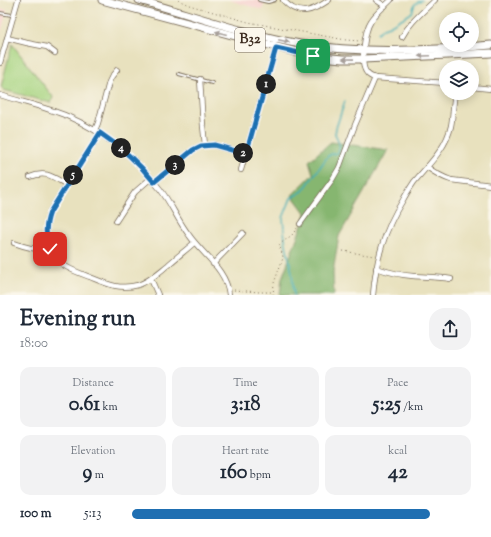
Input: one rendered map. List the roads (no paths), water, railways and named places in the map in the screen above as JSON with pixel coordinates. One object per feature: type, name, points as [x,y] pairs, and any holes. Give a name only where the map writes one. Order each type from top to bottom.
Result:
[{"type":"main road","name":"B32","points":[[102,0],[276,48],[313,56],[363,60],[491,53]]},
{"type":"main road","name":"B32","points":[[139,0],[275,39],[314,46],[364,50],[458,48],[491,45]]},
{"type":"street","points":[[0,63],[18,0]]},
{"type":"street","points":[[284,0],[292,8],[311,11],[330,0]]},
{"type":"street","points":[[376,0],[385,6]]},
{"type":"street","points":[[390,0],[371,21],[366,31],[363,60],[365,70],[375,78],[439,83]]},
{"type":"street","points":[[402,37],[406,28],[435,0]]},
{"type":"street","points":[[7,38],[47,47],[55,53]]},
{"type":"street","points":[[241,170],[276,48]]},
{"type":"street","points":[[117,70],[109,82],[97,132],[50,212],[46,230],[46,237],[50,249],[66,267],[109,285],[129,287],[144,283],[151,279],[194,243]]},
{"type":"street","points":[[300,224],[339,168],[375,78]]},
{"type":"street","points":[[200,80],[205,145]]},
{"type":"street","points":[[479,87],[491,89]]},
{"type":"street","points":[[0,96],[51,110],[77,120],[120,147],[153,180],[169,201],[188,235],[223,277],[229,295]]},
{"type":"street","points":[[373,295],[376,268],[388,230],[402,201],[415,181],[441,148],[451,126],[454,100]]},
{"type":"street","points":[[116,221],[135,192],[198,147],[205,145],[218,146],[246,154]]},
{"type":"street","points":[[427,167],[445,178],[491,185]]},
{"type":"street","points":[[30,177],[37,174],[45,174],[67,185]]},
{"type":"street","points":[[213,264],[243,233]]},
{"type":"street","points":[[14,242],[40,250],[50,249]]},
{"type":"street","points":[[376,268],[394,274],[451,279]]},
{"type":"street","points":[[151,279],[158,295]]},
{"type":"lane","points":[[259,0],[268,2],[275,0]]},
{"type":"lane","points":[[0,13],[14,16]]},
{"type":"lane","points":[[179,74],[212,83]]},
{"type":"waterway","points":[[378,33],[383,28],[410,14],[414,5],[422,0]]},
{"type":"waterway","points":[[294,295],[283,218],[291,198],[303,191],[328,156],[338,153],[339,143],[335,134],[345,101]]}]
